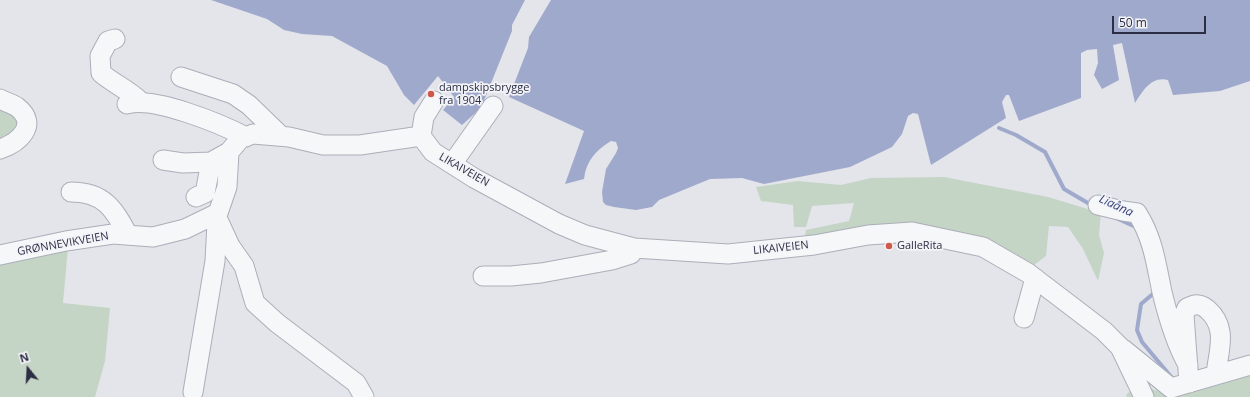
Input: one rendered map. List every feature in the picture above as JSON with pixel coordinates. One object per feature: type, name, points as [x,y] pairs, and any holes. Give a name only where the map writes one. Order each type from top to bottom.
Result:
[{"type":"street","points":[[115,39],[108,41],[100,56],[101,73],[115,85],[131,92],[134,103],[149,102],[208,120],[246,137]]},
{"type":"street","points":[[181,77],[233,94],[248,105],[281,136]]},
{"type":"street","points":[[0,99],[17,107],[25,116],[26,127],[24,136],[13,145],[0,149]]},
{"type":"street","points":[[163,160],[183,163],[211,162],[229,152],[240,139],[253,134],[281,136],[323,145],[360,145],[421,136],[424,117],[434,101]]},
{"type":"street","points":[[452,164],[494,106]]},
{"type":"street","name":"LIKAIVEIEN","points":[[421,136],[434,152],[452,164],[474,178],[532,207],[559,224],[585,235],[634,248],[728,254],[814,245],[868,235],[912,232],[983,247],[1035,278],[1104,331],[1120,347],[1144,397]]},
{"type":"street","points":[[193,392],[215,261],[218,217],[226,187],[229,152]]},
{"type":"street","points":[[196,197],[205,193],[211,162]]},
{"type":"street","points":[[71,192],[93,194],[106,203],[118,217],[128,235]]},
{"type":"street","points":[[1098,205],[1123,212],[1137,213],[1144,223],[1156,256],[1162,290],[1171,325],[1189,374]]},
{"type":"street","points":[[218,217],[230,246],[244,266],[255,303],[277,323],[356,383],[364,397]]},
{"type":"street","name":"GRØNNEVIKVEIEN","points":[[0,255],[66,241],[113,234],[153,237],[185,229],[218,217]]},
{"type":"street","points":[[483,276],[524,275],[612,260],[631,254],[634,248]]},
{"type":"street","points":[[1024,318],[1035,278]]},
{"type":"street","points":[[1189,374],[1184,315],[1187,308],[1195,304],[1202,305],[1218,321],[1221,348],[1216,375]]},
{"type":"street","points":[[1120,347],[1170,388],[1189,374],[1216,375],[1250,365]]},
{"type":"green space","points":[[0,103],[21,119],[17,137],[0,144]]},
{"type":"green space","points":[[944,177],[1048,197],[1101,213],[1099,235],[1104,253],[1098,281],[1083,249],[1068,227],[1049,226],[1046,256],[1034,265],[982,238],[804,242],[806,230],[849,221],[854,203],[812,206],[806,227],[794,227],[793,205],[761,201],[756,187],[798,181],[841,185],[871,178]]},
{"type":"green space","points":[[68,248],[63,303],[110,308],[105,361],[95,397],[0,397],[0,260]]},
{"type":"green space","points":[[1250,371],[1250,397],[1127,397],[1126,395],[1138,383],[1162,393]]},
{"type":"water","points":[[211,0],[525,0],[512,25],[512,31],[481,108],[462,125],[443,110],[454,97],[438,76],[414,105],[404,95],[387,66],[332,36],[302,34],[284,30],[267,19]]},
{"type":"water","points":[[551,0],[1250,0],[1250,81],[1220,91],[1173,95],[1168,80],[1162,79],[1152,82],[1135,103],[1122,43],[1113,45],[1119,80],[1102,89],[1094,75],[1098,63],[1097,49],[1087,50],[1081,53],[1081,98],[1019,121],[1009,95],[1006,95],[1002,102],[1006,118],[931,165],[918,114],[913,113],[908,116],[902,134],[892,147],[850,167],[764,184],[742,178],[710,179],[659,200],[652,207],[636,210],[614,207],[606,205],[603,202],[602,192],[606,169],[618,148],[616,142],[611,141],[596,152],[589,161],[584,179],[565,184],[584,131],[509,97],[528,48],[529,37]]},
{"type":"waterway","name":"Liaåna","points":[[999,128],[1016,135],[1045,152],[1064,189],[1093,206]]},
{"type":"waterway","name":"Liaåna","points":[[1116,218],[1138,228]]},
{"type":"waterway","name":"Liaåna","points":[[1153,289],[1154,293],[1141,304],[1137,330],[1142,342],[1173,379]]},
{"type":"place","name":"dampskipsbrygge fra 1904","points":[[431,94]]},
{"type":"place","name":"GalleRita","points":[[889,246]]}]
